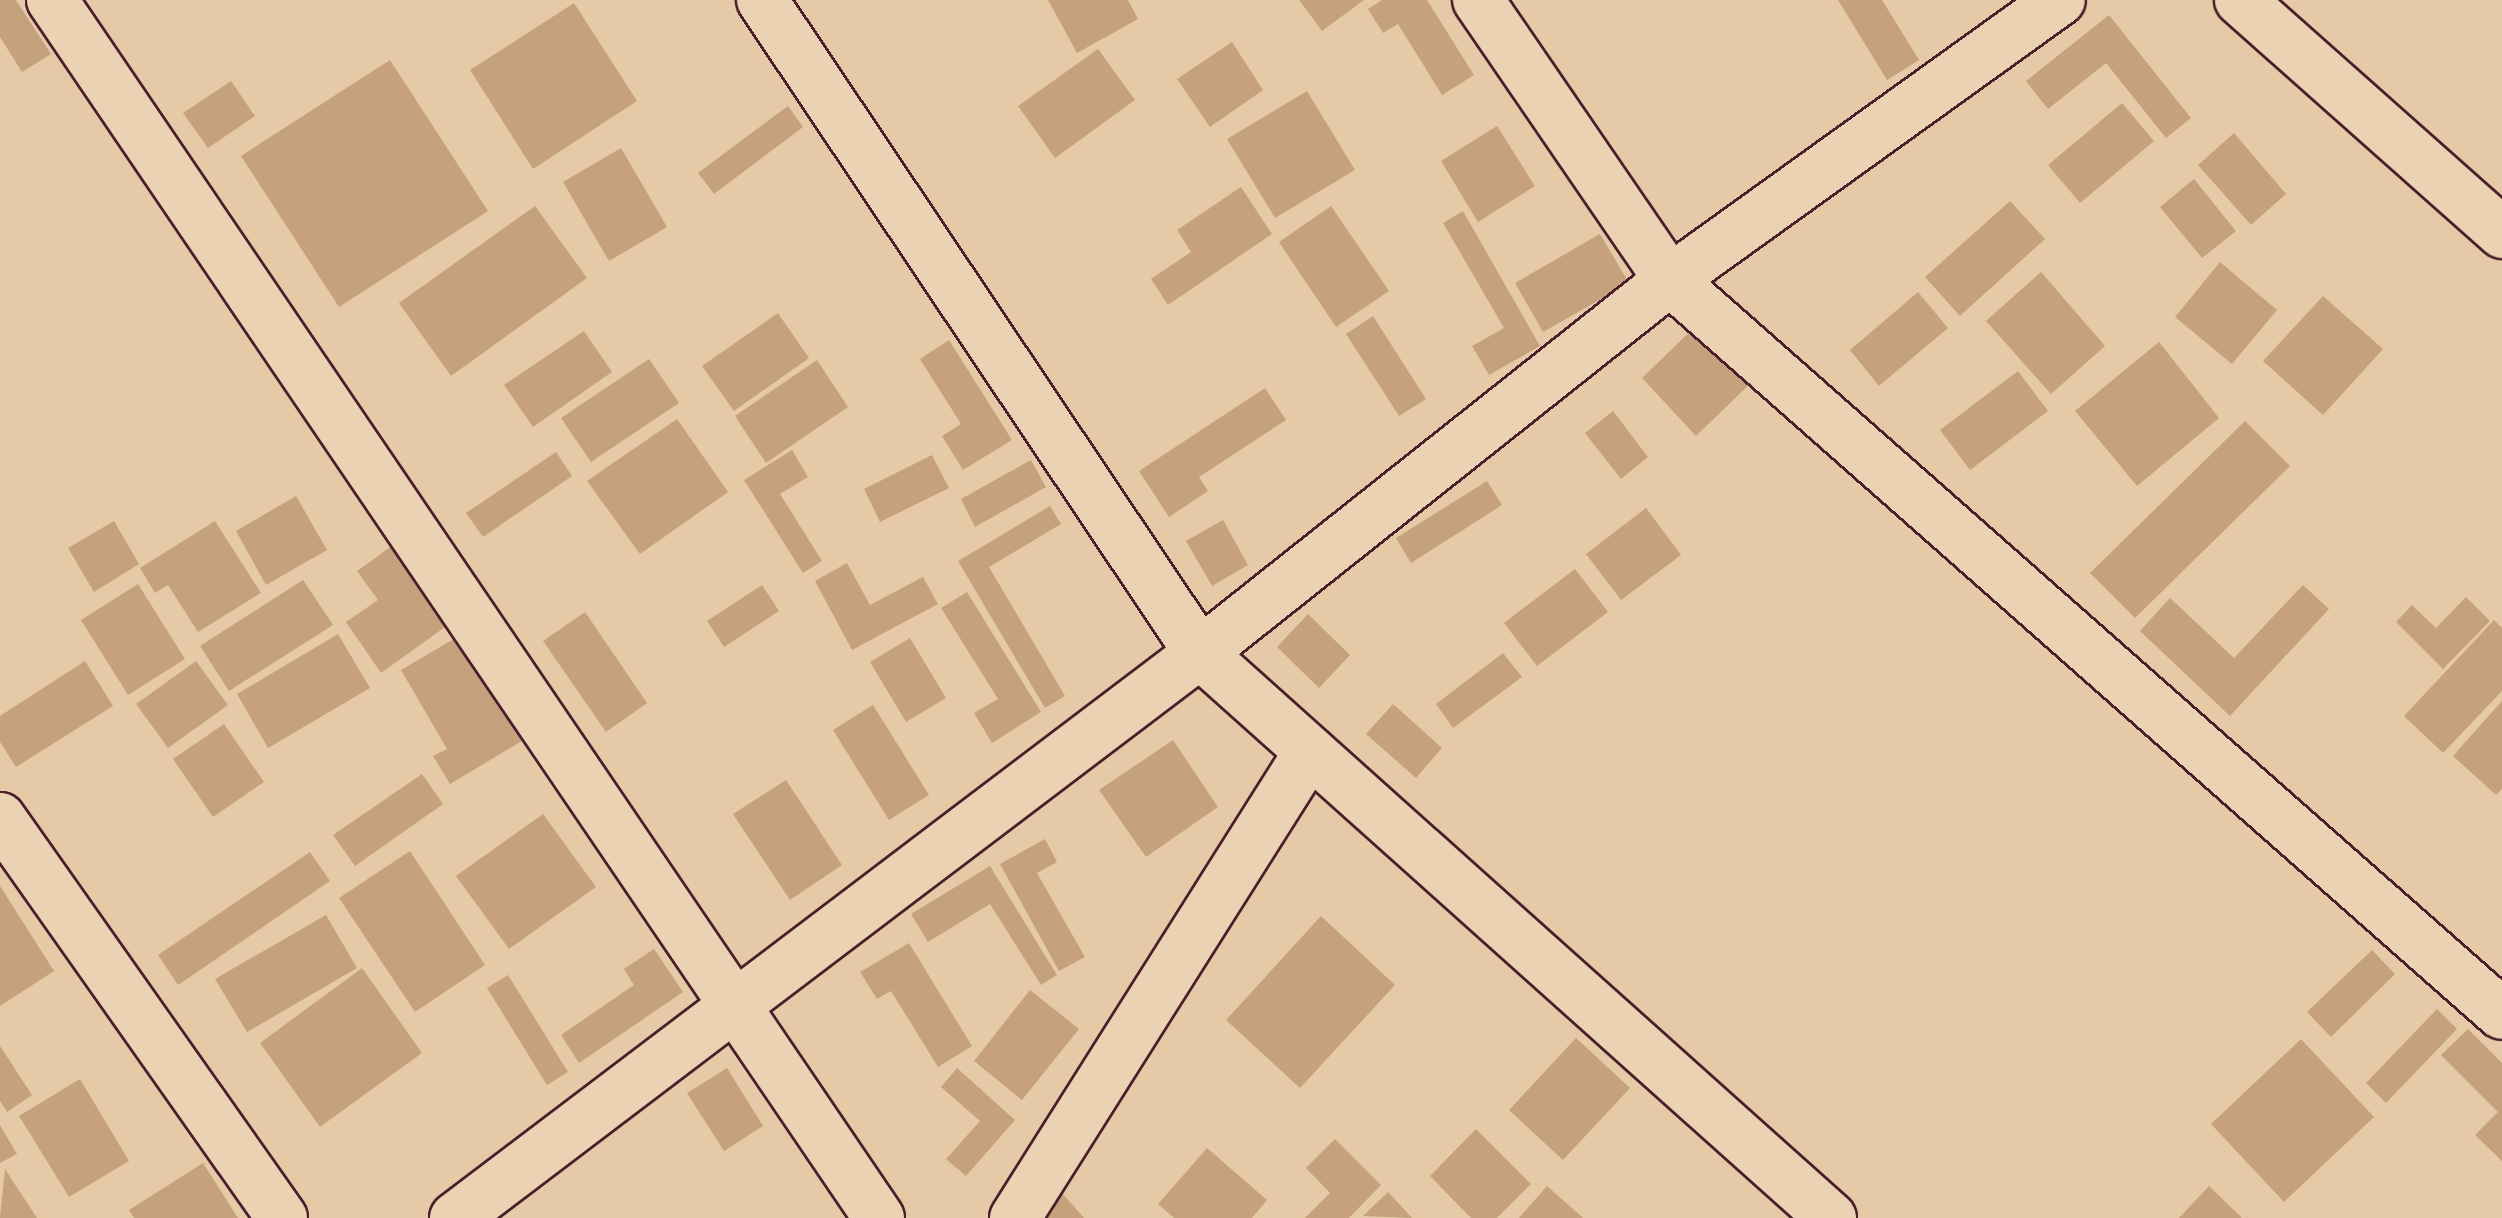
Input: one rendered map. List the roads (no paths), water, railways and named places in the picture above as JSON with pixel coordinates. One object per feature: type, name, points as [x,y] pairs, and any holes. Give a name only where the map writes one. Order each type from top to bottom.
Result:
[{"type":"street","points":[[52,0],[740,1005],[879,1218]]},
{"type":"street","points":[[762,0],[1200,654],[1831,1218]]},
{"type":"street","points":[[1478,0],[1670,280],[2502,1014]]},
{"type":"street","points":[[455,1218],[1200,654],[1670,280],[2060,0]]},
{"type":"street","points":[[2240,0],[2502,233]]},
{"type":"street","points":[[1016,1218],[1310,750]]},
{"type":"street","points":[[0,818],[282,1218]]}]
